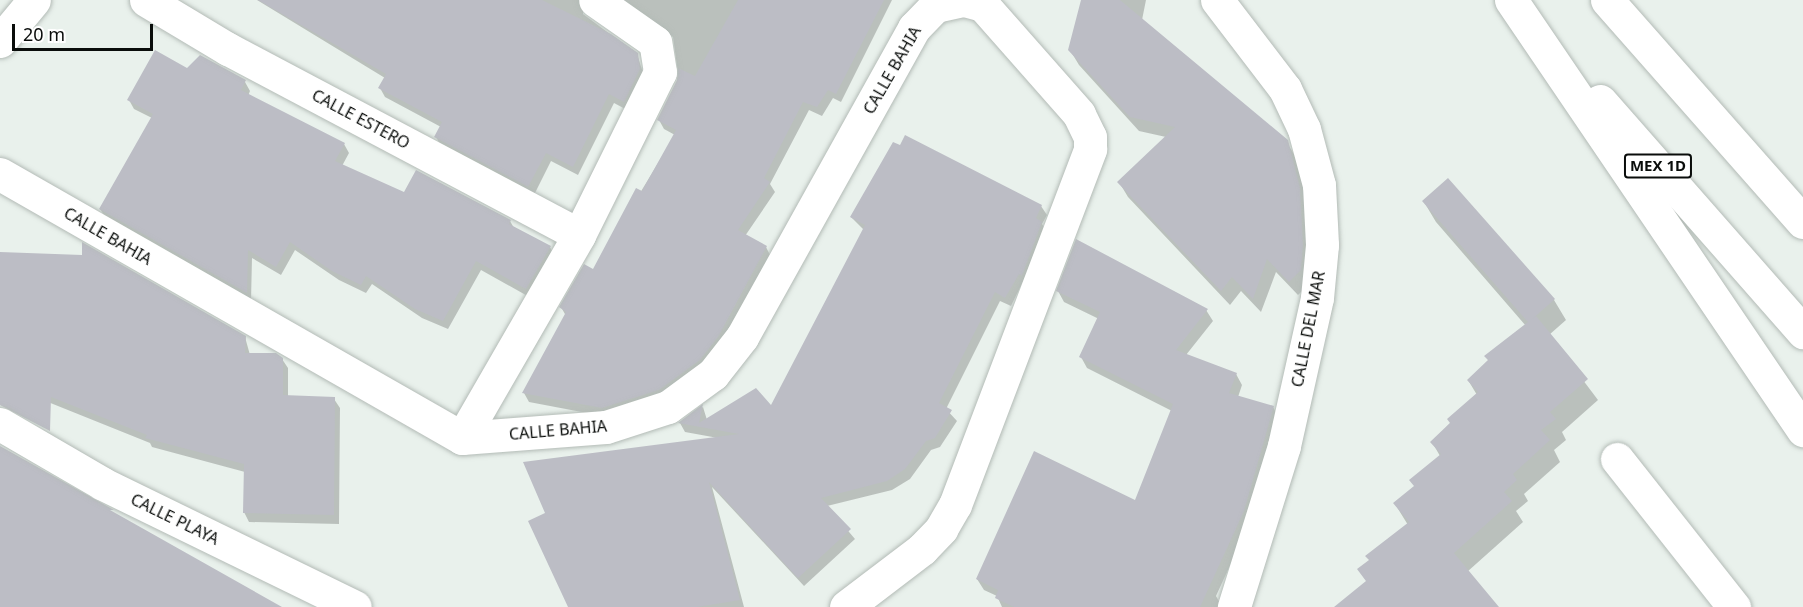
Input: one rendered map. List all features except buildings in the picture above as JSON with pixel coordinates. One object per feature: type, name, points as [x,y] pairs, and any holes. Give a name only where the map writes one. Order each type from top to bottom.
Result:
[{"type":"main road","points":[[0,41],[34,0]]},
{"type":"main road","name":"CALLE ESTERO","points":[[146,0],[228,49],[579,235]]},
{"type":"main road","points":[[462,438],[579,235],[660,72],[661,62],[655,42],[595,0]]},
{"type":"main road","name":"CALLE BAHIA","points":[[0,174],[462,438],[606,427],[668,407],[707,380],[742,337],[914,28],[935,6],[963,0],[983,4],[1079,114],[1090,137],[1090,149],[947,520],[922,549],[846,607]]},
{"type":"main road","name":"CALLE DEL MAR","points":[[1217,0],[1285,89],[1304,129],[1319,185],[1322,245],[1317,298],[1284,446],[1234,607]]},
{"type":"main road","points":[[1512,0],[1803,430]]},
{"type":"main road","name":"MEX 1D","points":[[1512,0],[1803,332]]},
{"type":"main road","points":[[1607,0],[1803,222]]},
{"type":"main road","name":"CALLE PLAYA","points":[[0,424],[103,484],[355,607]]},
{"type":"main road","points":[[1617,459],[1734,607]]}]
